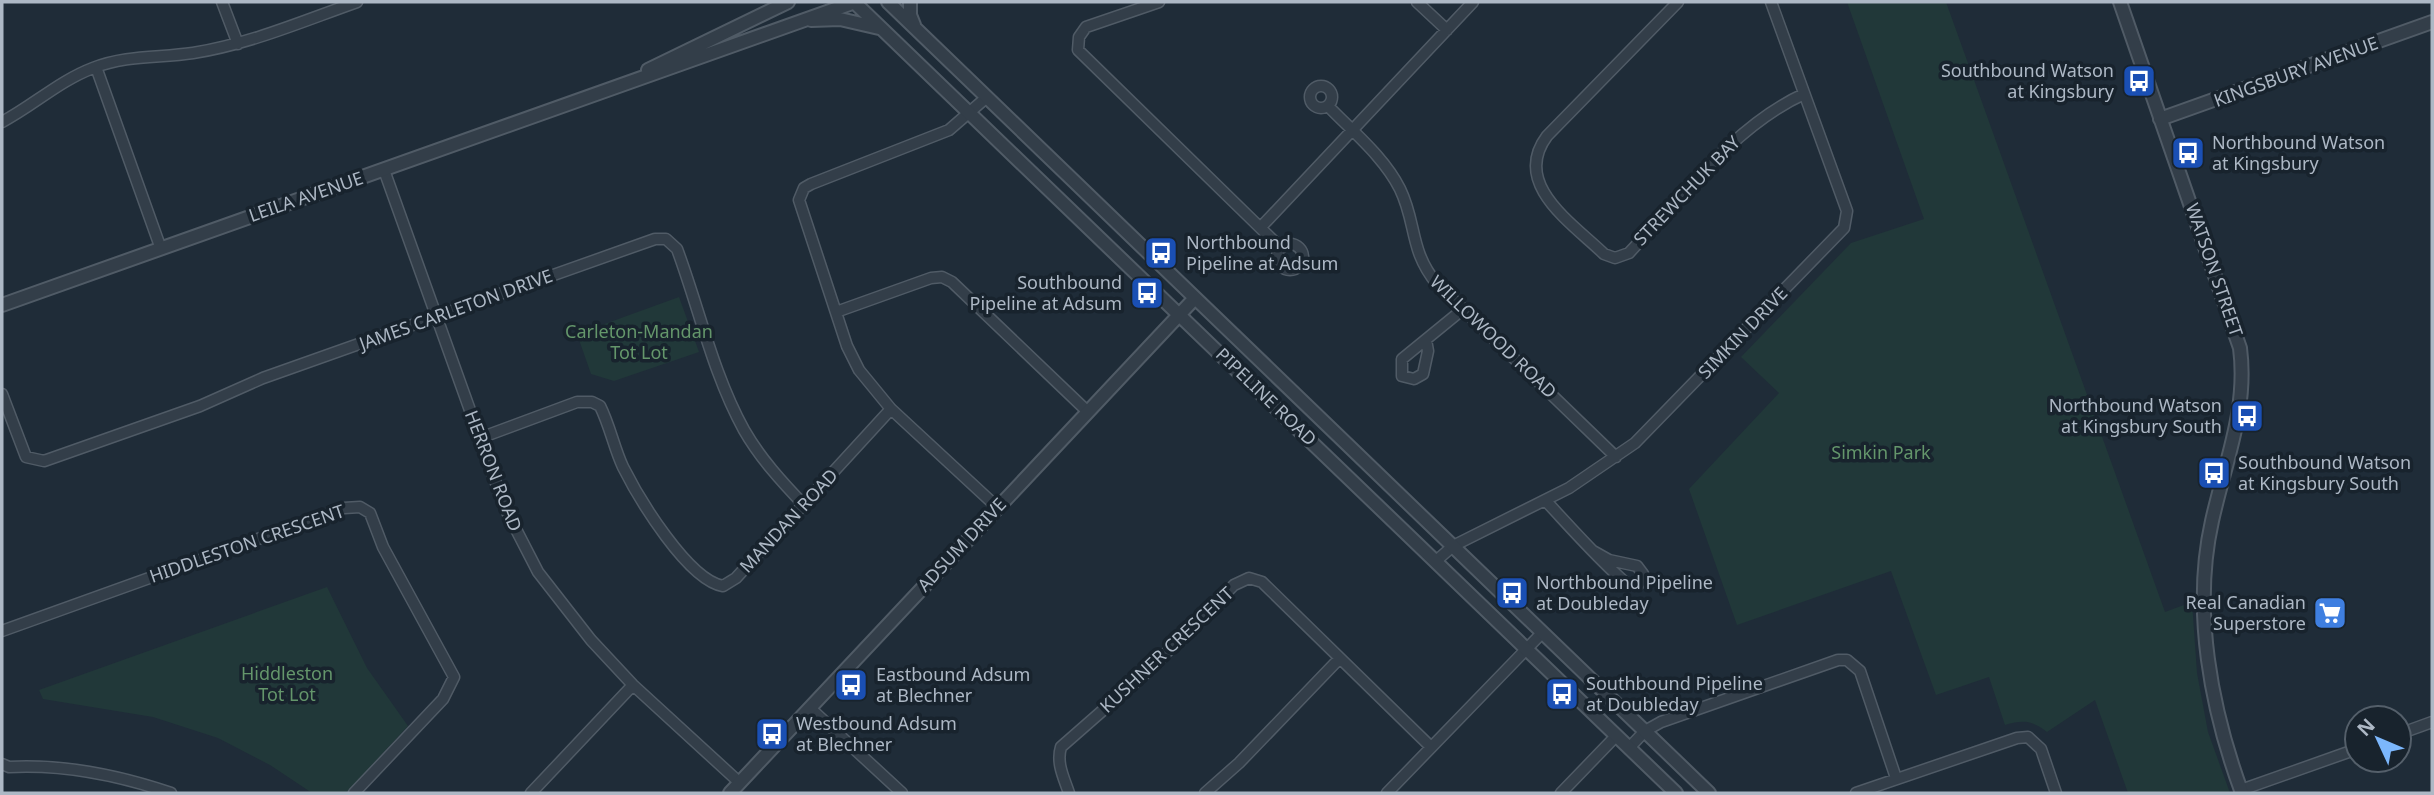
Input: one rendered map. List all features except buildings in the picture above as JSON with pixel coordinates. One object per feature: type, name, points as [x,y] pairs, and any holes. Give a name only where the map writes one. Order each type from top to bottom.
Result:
[{"type":"street","points":[[222,2],[237,44]]},
{"type":"street","points":[[2,122],[59,84],[96,67],[124,59],[191,53],[237,44],[356,2]]},
{"type":"street","name":"LEILA AVENUE","points":[[611,90],[788,2]]},
{"type":"street","name":"LEILA AVENUE","points":[[2,305],[854,2]]},
{"type":"street","name":"PIPELINE ROAD","points":[[854,2],[1676,793]]},
{"type":"street","name":"PIPELINE ROAD","points":[[888,2],[1709,793]]},
{"type":"street","points":[[910,2],[910,15],[916,28]]},
{"type":"street","points":[[1159,2],[1086,27],[1079,37],[1078,50],[1281,248]]},
{"type":"street","points":[[1417,2],[1447,30]]},
{"type":"street","points":[[1261,227],[1473,2]]},
{"type":"street","name":"STREWCHUK BAY","points":[[1678,2],[1547,136],[1534,162],[1534,175],[1542,191],[1604,254],[1615,258],[1629,253],[1744,132],[1772,110],[1804,94]]},
{"type":"street","name":"SIMKIN DRIVE","points":[[1436,561],[1453,546],[1588,477],[1616,457],[1665,414],[1846,225],[1847,211],[1771,2]]},
{"type":"street","name":"WATSON STREET","points":[[2120,2],[2241,348],[2244,384],[2238,421],[2211,523],[2206,581],[2210,676],[2229,757],[2242,791]]},
{"type":"street","points":[[805,20],[840,19],[883,29]]},
{"type":"street","name":"KINGSBURY AVENUE","points":[[2160,119],[2432,22]]},
{"type":"street","points":[[96,67],[161,249]]},
{"type":"street","points":[[987,97],[949,130],[804,188],[799,200],[836,312],[859,370],[891,409],[998,508]]},
{"type":"street","name":"WILLOWOOD ROAD","points":[[1328,106],[1391,173],[1407,205],[1416,250],[1424,268],[1462,310],[1616,457]]},
{"type":"street","name":"HERRON ROAD","points":[[384,170],[505,508],[538,572],[591,640],[633,685],[740,783]]},
{"type":"street","name":"JAMES CARLETON DRIVE","points":[[2,394],[26,457],[44,461],[435,317],[655,239],[666,239],[677,249],[719,370],[743,427],[766,463],[804,505]]},
{"type":"street","points":[[836,312],[930,278],[942,277],[953,282],[1088,412]]},
{"type":"street","name":"ADSUM DRIVE","points":[[730,793],[1195,298]]},
{"type":"street","points":[[1426,340],[1462,310]]},
{"type":"street","name":"MANDAN ROAD","points":[[480,438],[577,402],[592,402],[600,406],[623,467],[661,529],[701,576],[713,584],[729,584],[891,409]]},
{"type":"street","points":[[1545,500],[1593,551],[1628,585],[1639,584],[1643,574],[1637,566],[1609,560],[1593,551]]},
{"type":"street","name":"HIDDLESTON CRESCENT","points":[[2,631],[344,508],[360,506],[370,513],[388,558],[454,677],[443,699],[354,793]]},
{"type":"street","name":"KUSHNER CRESCENT","points":[[1069,793],[1058,756],[1062,747],[1150,669],[1234,585],[1249,578],[1262,582],[1431,747]]},
{"type":"street","points":[[1387,793],[1542,632]]},
{"type":"street","points":[[1205,793],[1239,763],[1339,659]]},
{"type":"street","points":[[1629,748],[1645,732],[1661,722],[1838,660],[1847,660],[1860,671],[1896,778]]},
{"type":"street","points":[[531,793],[633,685]]},
{"type":"street","points":[[810,708],[902,793]]},
{"type":"street","points":[[2413,729],[2432,722]]},
{"type":"street","points":[[1561,793],[1616,736]]},
{"type":"street","points":[[1856,793],[2017,738],[2028,737],[2041,749],[2056,793]]},
{"type":"street","points":[[2242,791],[2343,754]]},
{"type":"street","points":[[2,764],[9,767],[85,770],[133,780],[171,793]]},
{"type":"green space","name":"Simkin Park","points":[[1847,2],[1946,2],[2165,612],[2192,602],[2197,673],[2208,732],[2230,793],[2128,793],[2095,700],[2047,732],[2027,722],[2005,725],[1989,677],[1936,695],[1891,571],[1737,625],[1689,489],[1779,393],[1741,357],[1851,243],[1924,219]]},
{"type":"green space","name":"Carleton-Mandan Tot Lot","points":[[679,297],[699,352],[614,381],[591,374],[577,334]]},
{"type":"green space","name":"Hiddleston Tot Lot","points":[[327,587],[367,668],[408,726],[346,793],[312,793],[270,765],[218,738],[153,717],[43,699],[39,690]]},
{"type":"place","name":"Southbound Watson at Kingsbury","points":[[2139,81]]},
{"type":"place","name":"Northbound Watson at Kingsbury","points":[[2188,153]]},
{"type":"place","name":"Northbound Pipeline at Adsum","points":[[1161,253]]},
{"type":"place","name":"Southbound Pipeline at Adsum","points":[[1147,293]]},
{"type":"place","name":"Northbound Watson at Kingsbury South","points":[[2247,416]]},
{"type":"place","name":"Southbound Watson at Kingsbury South","points":[[2214,473]]},
{"type":"place","name":"Northbound Pipeline at Doubleday","points":[[1512,593]]},
{"type":"place","name":"Real Canadian Superstore","points":[[2330,613]]},
{"type":"place","name":"Eastbound Adsum at Blechner","points":[[851,685]]},
{"type":"place","name":"Southbound Pipeline at Doubleday","points":[[1562,694]]},
{"type":"place","name":"Westbound Adsum at Blechner","points":[[772,734]]}]
